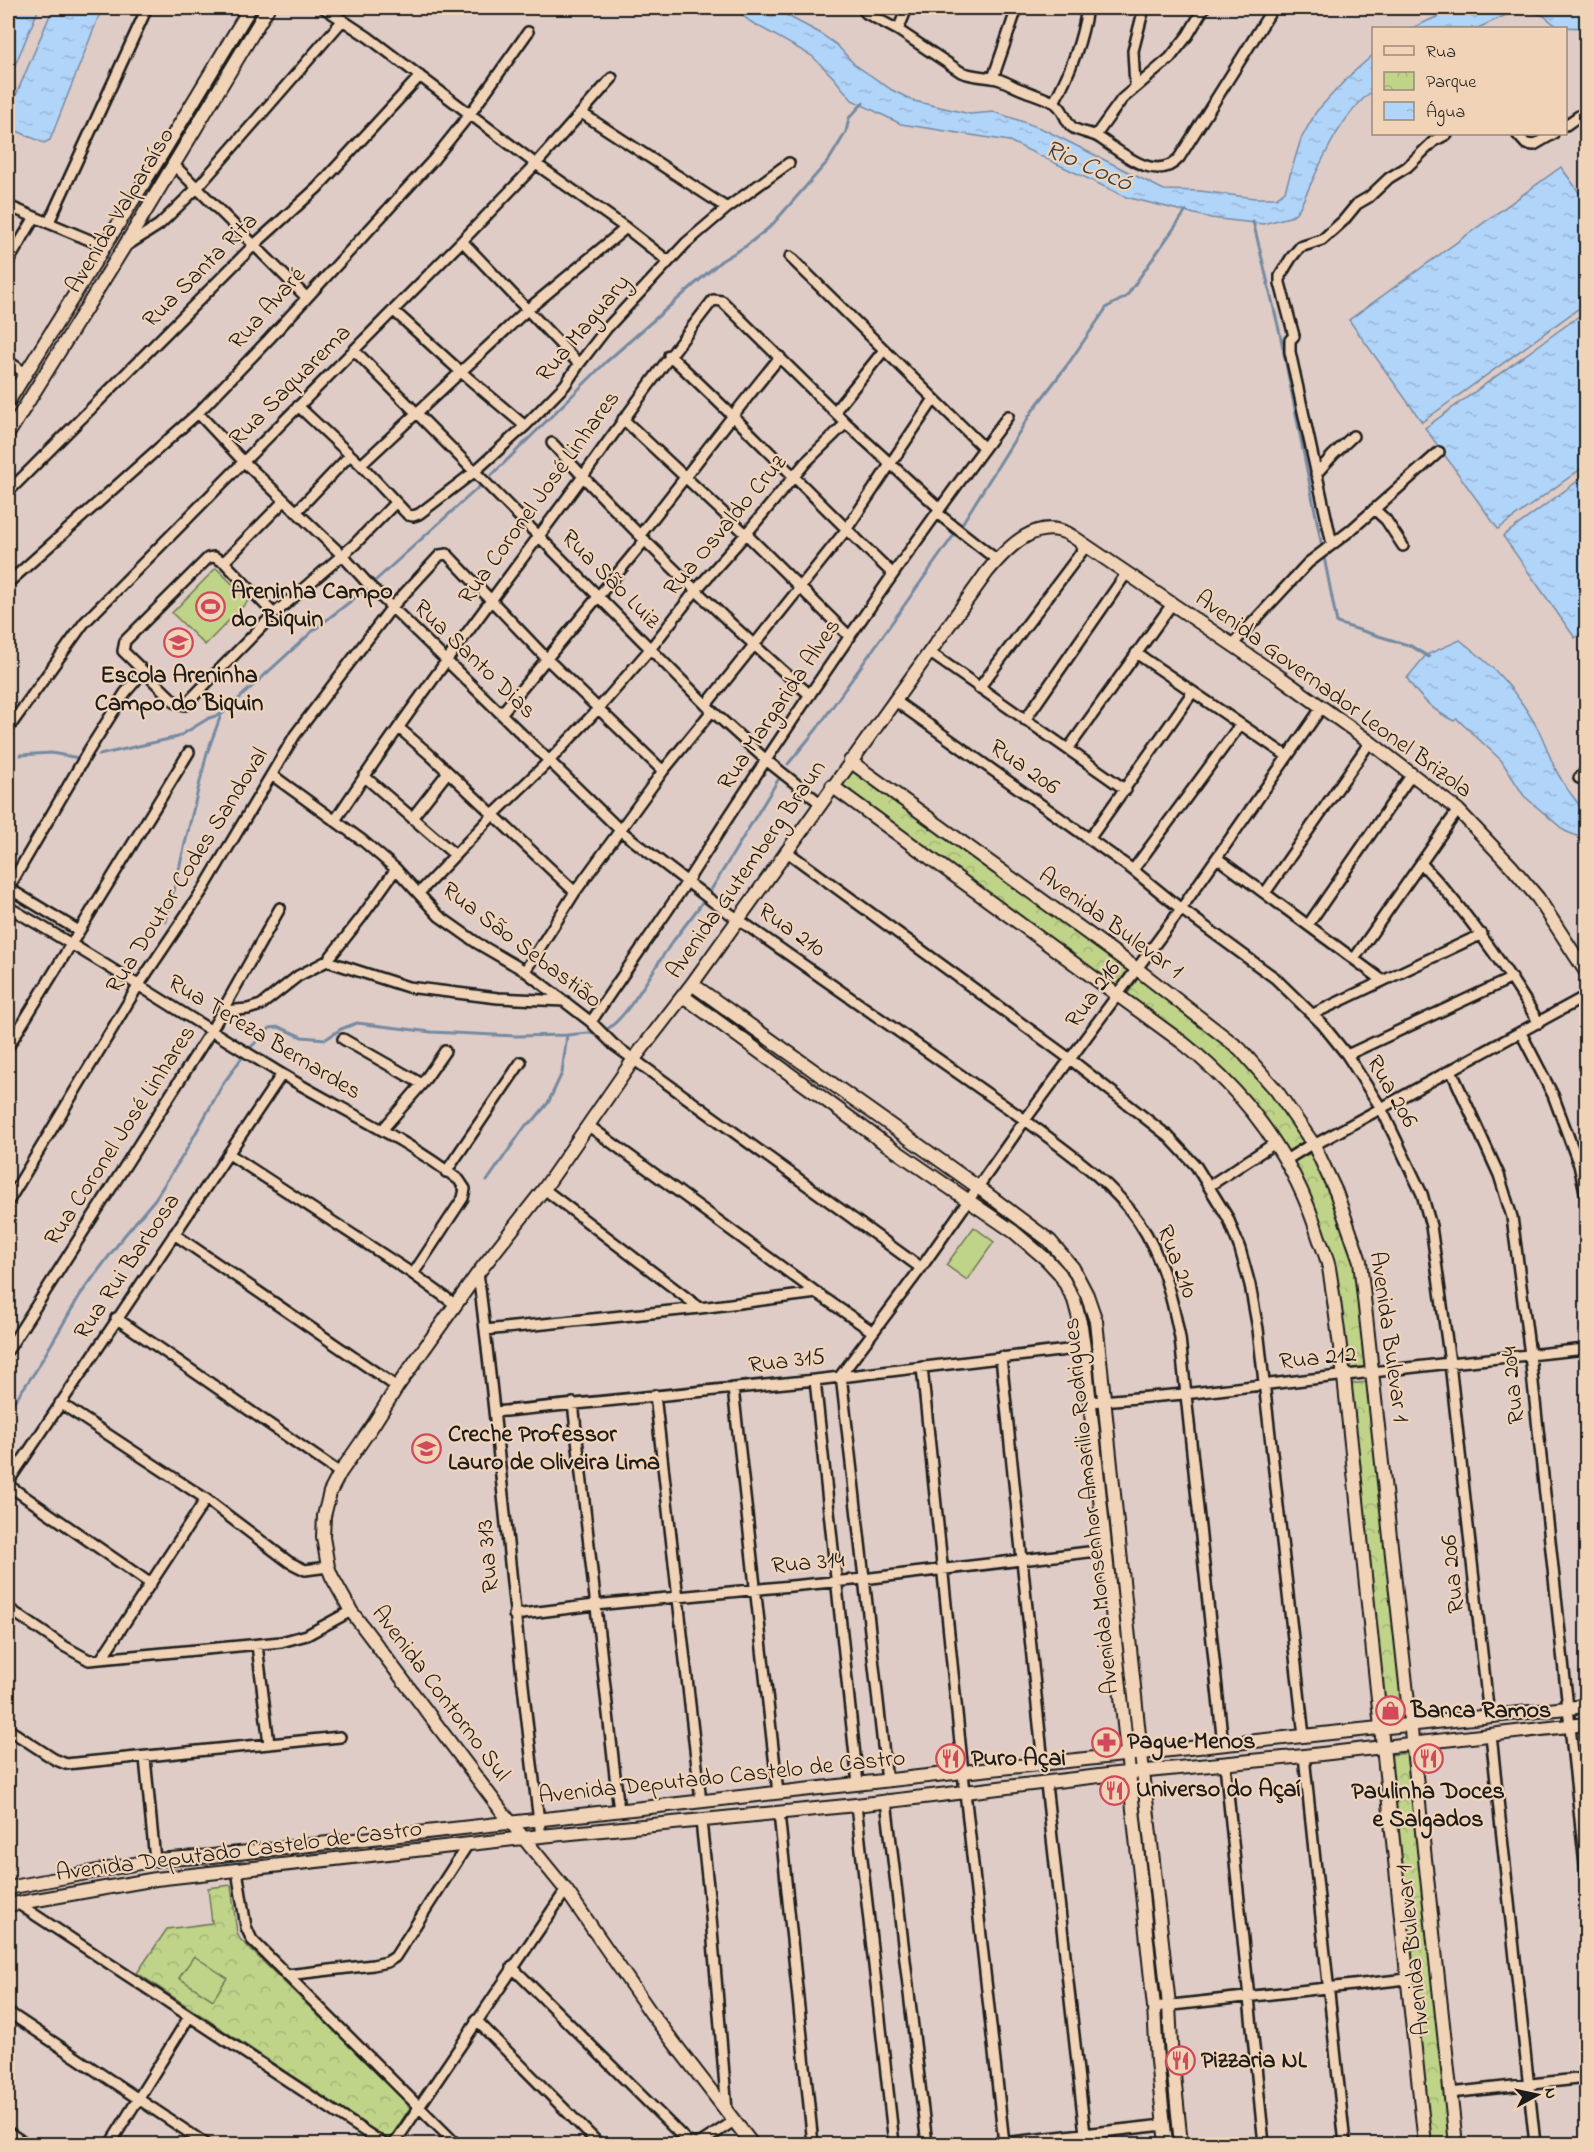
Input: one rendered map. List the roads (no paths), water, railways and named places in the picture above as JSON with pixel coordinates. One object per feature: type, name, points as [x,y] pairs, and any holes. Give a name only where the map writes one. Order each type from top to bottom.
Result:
[{"type":"street","points":[[49,222],[147,8]]},
{"type":"street","name":"Avenida Valparaíso","points":[[8,434],[268,8]]},
{"type":"street","points":[[324,8],[420,76],[668,261]]},
{"type":"street","points":[[862,8],[876,20],[898,30],[961,72],[971,76],[993,78],[1054,102],[1063,111],[1070,125],[1077,130],[1096,135],[1118,152],[1147,166],[1163,168],[1173,164],[1273,8]]},
{"type":"street","points":[[898,30],[907,8]]},
{"type":"street","points":[[993,78],[1017,8]]},
{"type":"street","points":[[1054,102],[1077,55],[1087,8]]},
{"type":"street","points":[[1135,86],[1133,51],[1144,8]]},
{"type":"street","points":[[1096,135],[1111,113],[1135,86],[1158,70],[1170,58],[1188,36],[1204,8]]},
{"type":"street","name":"Avenida Valparaíso","points":[[8,402],[166,147],[244,9]]},
{"type":"street","points":[[124,247],[159,225],[198,187],[343,20]]},
{"type":"street","name":"Rua Avaré","points":[[8,583],[198,413],[269,339],[434,159],[470,114],[528,32]]},
{"type":"street","name":"Rua Santa Rita","points":[[8,492],[254,245],[317,188],[420,76]]},
{"type":"street","name":"Rua Saquarema","points":[[8,729],[84,623],[462,241],[583,114],[612,78]]},
{"type":"street","points":[[1567,124],[1587,111]]},
{"type":"street","points":[[583,114],[727,207]]},
{"type":"street","points":[[1332,544],[1290,352],[1290,340],[1294,336],[1281,290],[1280,276],[1300,247],[1322,240],[1357,204],[1369,197],[1389,178],[1407,167],[1434,141],[1445,135]]},
{"type":"street","points":[[1518,135],[1526,144],[1534,145],[1551,135]]},
{"type":"street","name":"Rua Maguary","points":[[395,502],[408,516],[419,514],[474,472],[525,426],[565,385],[607,328],[668,261],[727,207],[789,163]]},
{"type":"street","points":[[174,165],[306,297]]},
{"type":"street","points":[[8,206],[104,246]]},
{"type":"street","points":[[8,262],[36,218]]},
{"type":"street","points":[[361,465],[527,310],[626,228]]},
{"type":"street","points":[[462,241],[579,364]]},
{"type":"street","points":[[790,257],[984,448]]},
{"type":"street","name":"Rua Coronel José Linhares","points":[[336,819],[490,599],[583,477],[669,355],[713,300],[722,301],[780,357]]},
{"type":"street","points":[[394,311],[525,426]]},
{"type":"street","points":[[42,346],[57,356]]},
{"type":"street","name":"Rua São Luiz","points":[[354,350],[709,708],[766,760],[820,803]]},
{"type":"street","points":[[835,411],[884,350]]},
{"type":"street","points":[[669,355],[733,414],[892,574]]},
{"type":"street","points":[[501,714],[599,596],[733,414],[780,357],[938,511],[997,560]]},
{"type":"street","points":[[8,362],[26,373]]},
{"type":"street","points":[[525,971],[575,892],[754,646],[846,530],[934,399]]},
{"type":"street","points":[[274,614],[224,562],[214,556],[208,558],[125,640],[123,651],[180,705],[185,705],[274,614],[360,540],[395,502],[361,465],[298,406]]},
{"type":"street","name":"Rua Santo Dias","points":[[198,413],[243,461],[342,555],[445,661],[621,831],[739,918]]},
{"type":"street","name":"Rua Margarida Alves","points":[[591,1022],[892,574],[1008,416]]},
{"type":"street","points":[[623,420],[746,534],[850,637]]},
{"type":"street","name":"Rua Osvaldo Cruz","points":[[418,893],[599,708],[814,452],[846,423]]},
{"type":"street","points":[[1316,474],[1353,436]]},
{"type":"street","points":[[552,443],[696,590],[754,646],[810,695]]},
{"type":"street","points":[[1232,645],[1308,562],[1439,452]]},
{"type":"street","points":[[296,512],[350,455]]},
{"type":"street","points":[[224,562],[284,501]]},
{"type":"street","points":[[1374,508],[1386,520],[1403,546]]},
{"type":"street","name":"Avenida Gutemberg Braun","points":[[478,1272],[544,1189],[634,1059],[692,984],[832,786],[997,560],[1014,543],[1034,532],[1062,530],[1072,536]]},
{"type":"street","name":"Avenida Governador Leonel Brizola","points":[[1072,536],[1322,707],[1458,810],[1538,898],[1587,972]]},
{"type":"street","points":[[979,688],[1086,546]]},
{"type":"street","name":"Rua Doutor Codes Sandoval","points":[[8,1202],[138,986],[204,888],[295,735],[392,607],[440,555],[447,554],[490,599]]},
{"type":"street","points":[[1025,720],[1126,574]]},
{"type":"street","points":[[490,599],[548,660],[663,771]]},
{"type":"street","points":[[1068,749],[1172,604]]},
{"type":"street","points":[[929,652],[1126,790]]},
{"type":"street","points":[[1136,653],[1287,756]]},
{"type":"street","points":[[79,931],[8,889],[89,750],[125,693],[143,672]]},
{"type":"street","points":[[1090,838],[1126,790],[1192,693]]},
{"type":"street","name":"Rua 206","points":[[894,700],[1090,838],[1275,978],[1313,1014],[1347,1055],[1380,1108],[1418,1184],[1431,1226],[1450,1363],[1489,1716]]},
{"type":"street","name":"Rua 216","points":[[842,1375],[979,1188],[1025,1120],[1181,909],[1322,707]]},
{"type":"street","points":[[1133,870],[1240,725]]},
{"type":"street","points":[[399,728],[575,892]]},
{"type":"street","points":[[1265,893],[1370,742]]},
{"type":"street","points":[[8,1047],[189,752]]},
{"type":"street","name":"Avenida Bulevar 1","points":[[850,762],[1137,969],[1240,1049],[1276,1090],[1313,1144],[1336,1192],[1360,1261],[1456,2145]]},
{"type":"street","points":[[412,818],[448,772]]},
{"type":"street","points":[[1308,925],[1412,774]]},
{"type":"street","name":"Rua São Sebastião","points":[[272,775],[336,819],[396,869],[439,916],[456,929],[525,971],[591,1022],[614,1045],[921,1268]]},
{"type":"street","points":[[364,776],[455,855]]},
{"type":"street","name":"Avenida Bulevar 1","points":[[832,786],[1183,1043],[1216,1071],[1257,1116],[1286,1160],[1311,1211],[1328,1266],[1344,1377],[1425,2145]]},
{"type":"street","points":[[1354,959],[1458,810]]},
{"type":"street","points":[[786,850],[1070,1059],[1168,1136],[1196,1166],[1228,1218],[1245,1267],[1258,1329],[1304,1736]]},
{"type":"street","points":[[1217,858],[1382,980]]},
{"type":"street","points":[[1421,864],[1449,893],[1482,934],[1539,1023]]},
{"type":"street","points":[[223,1011],[248,1009],[261,1005],[298,976],[327,961],[396,869]]},
{"type":"street","name":"Rua Tereza Bernardes","points":[[8,907],[72,943],[282,1074],[382,1130],[459,1180],[465,1189],[463,1198],[413,1274]]},
{"type":"street","name":"Rua Coronel José Linhares","points":[[8,1350],[211,1031],[280,908]]},
{"type":"street","name":"Rua 210","points":[[739,918],[1070,1154],[1102,1181],[1139,1222],[1161,1267],[1174,1308],[1180,1338],[1184,1394],[1223,1745]]},
{"type":"street","points":[[1313,1014],[1482,934]]},
{"type":"street","points":[[327,961],[408,987],[498,998],[565,1001]]},
{"type":"street","points":[[1347,1055],[1512,978]]},
{"type":"street","name":"Avenida Monsenhor Amarilio Rodrigues","points":[[692,984],[1050,1241],[1073,1268],[1087,1295],[1096,1321],[1141,1754],[1170,2005],[1171,2045],[1181,2145]]},
{"type":"street","name":"Avenida Monsenhor Amarilio Rodrigues","points":[[682,996],[883,1142],[1014,1232],[1060,1274],[1074,1300],[1081,1326],[1090,1402],[1154,2007],[1156,2061],[1166,2145]]},
{"type":"street","points":[[1286,1160],[1587,996]]},
{"type":"street","points":[[1521,1033],[1553,1095],[1579,1165],[1587,1196]]},
{"type":"street","points":[[343,1039],[422,1084]]},
{"type":"street","points":[[382,1130],[422,1084],[445,1051]]},
{"type":"street","points":[[446,1172],[522,1062]]},
{"type":"street","name":"Rua 204","points":[[1451,1070],[1499,1175],[1512,1217],[1530,1355],[1587,1875]]},
{"type":"street","name":"Rua Rui Barbosa","points":[[8,1484],[116,1318],[282,1074]]},
{"type":"street","points":[[589,1126],[873,1332]]},
{"type":"street","points":[[1209,1186],[1275,1143]]},
{"type":"street","points":[[229,1154],[413,1274],[456,1305]]},
{"type":"street","points":[[544,1189],[700,1308]]},
{"type":"street","points":[[174,1234],[397,1386]]},
{"type":"street","name":"Avenida Contorno Sul","points":[[478,1272],[397,1386],[330,1492],[324,1516],[323,1538],[328,1567],[339,1592],[351,1611],[510,1822],[566,1890],[651,2013],[752,2145]]},
{"type":"street","name":"Rua 313","points":[[478,1272],[495,1412],[514,1615],[541,1836]]},
{"type":"street","points":[[485,1330],[700,1308],[817,1293]]},
{"type":"street","points":[[116,1318],[340,1473]]},
{"type":"street","name":"Rua 315","points":[[495,1412],[815,1380],[1084,1348]]},
{"type":"street","name":"Rua 212","points":[[1090,1402],[1344,1377],[1587,1349]]},
{"type":"street","points":[[1001,1357],[1044,1763]]},
{"type":"street","points":[[922,1367],[965,1792],[1004,2143]]},
{"type":"street","points":[[842,1375],[887,1781]]},
{"type":"street","points":[[815,1380],[858,1784]]},
{"type":"street","points":[[733,1388],[778,1793]]},
{"type":"street","points":[[656,1395],[701,1803]]},
{"type":"street","points":[[60,1403],[206,1499],[296,1566],[305,1570],[328,1567]]},
{"type":"street","points":[[573,1403],[620,1811]]},
{"type":"street","points":[[8,1484],[151,1584]]},
{"type":"street","points":[[101,1659],[206,1499]]},
{"type":"street","name":"Rua 314","points":[[514,1615],[836,1582],[1105,1550]]},
{"type":"street","points":[[8,1608],[77,1655],[89,1660],[257,1645],[297,1639],[351,1611]]},
{"type":"street","points":[[257,1645],[269,1744]]},
{"type":"street","name":"Avenida Deputado Castelo de Castro","points":[[8,1888],[155,1860],[1587,1706]]},
{"type":"street","name":"Avenida Deputado Castelo de Castro","points":[[12,1904],[156,1879],[541,1836],[856,1805],[1144,1771],[1304,1756],[1587,1724]]},
{"type":"street","points":[[8,1729],[54,1759],[66,1764],[340,1737]]},
{"type":"street","points":[[1491,1735],[1535,2145]]},
{"type":"street","points":[[1304,1756],[1345,2145]]},
{"type":"street","points":[[145,1758],[155,1860]]},
{"type":"street","points":[[1225,1764],[1264,2145]]},
{"type":"street","points":[[1046,1784],[1085,2134]]},
{"type":"street","points":[[886,1801],[927,2145]]},
{"type":"street","points":[[856,1805],[894,2145]]},
{"type":"street","points":[[780,1813],[813,2145]]},
{"type":"street","points":[[512,1967],[689,2143],[702,2142],[730,2116],[701,1821]]},
{"type":"street","points":[[287,1975],[373,1965],[387,1962],[395,1957],[468,1844]]},
{"type":"street","points":[[1139,1867],[1154,1866]]},
{"type":"street","points":[[237,1870],[246,1927],[252,1940],[456,2145]]},
{"type":"street","points":[[394,2145],[476,2020],[566,1890]]},
{"type":"street","points":[[12,1904],[384,2145]]},
{"type":"street","points":[[1154,2007],[1407,1979]]},
{"type":"street","points":[[8,2012],[206,2145]]},
{"type":"street","points":[[110,2145],[189,2017]]},
{"type":"street","points":[[476,2020],[599,2145]]},
{"type":"street","points":[[1450,2093],[1587,2078]]},
{"type":"street","points":[[993,2145],[1164,2125]]},
{"type":"street","points":[[8,2132],[26,2145]]},
{"type":"water","points":[[8,8],[39,8],[8,82]]},
{"type":"water","points":[[53,8],[102,8],[50,140],[44,143],[8,127],[8,114]]},
{"type":"water","name":"Rio Cocó","points":[[733,8],[773,8],[818,32],[837,45],[854,64],[892,90],[914,101],[970,114],[994,112],[1018,120],[1045,130],[1164,190],[1276,198],[1285,191],[1301,139],[1316,112],[1348,77],[1372,56],[1372,91],[1360,102],[1339,129],[1300,207],[1293,216],[1263,224],[1211,218],[1126,197],[1009,141],[901,124],[852,100],[812,56],[751,22]]},
{"type":"water","points":[[1456,8],[1586,8],[1586,28],[1558,27],[1544,16],[1528,10],[1506,15],[1480,27],[1414,27]]},
{"type":"water","points":[[1561,167],[1586,202],[1586,303],[1422,422],[1349,320]]},
{"type":"water","points":[[1586,311],[1586,465],[1498,529],[1425,428]]},
{"type":"water","points":[[1586,475],[1586,630],[1575,638],[1503,536]]},
{"type":"water","points":[[1460,640],[1504,680],[1530,715],[1558,773],[1583,812],[1586,840],[1565,831],[1524,796],[1501,760],[1457,719],[1454,721],[1428,703],[1407,678],[1426,655]]},
{"type":"waterway","points":[[491,476],[606,362],[721,261],[746,246],[771,226],[829,160],[846,132],[849,118],[863,103]]},
{"type":"waterway","points":[[960,527],[1033,410],[1107,307],[1126,297],[1186,211]]},
{"type":"waterway","points":[[1253,221],[1281,338],[1337,623],[1411,646],[1429,657]]},
{"type":"waterway","points":[[376,580],[480,486]]},
{"type":"waterway","points":[[788,764],[816,730],[956,532]]},
{"type":"waterway","points":[[99,755],[178,737],[209,718],[222,714],[315,629],[365,590]]},
{"type":"waterway","points":[[166,922],[207,753],[221,715]]},
{"type":"waterway","points":[[20,755],[51,753],[79,758]]},
{"type":"waterway","points":[[711,890],[778,780]]},
{"type":"waterway","points":[[603,1031],[620,1018],[629,1007],[668,948],[702,903]]},
{"type":"waterway","points":[[8,1410],[35,1372],[80,1295],[155,1199],[184,1154],[223,1084],[246,1052],[270,1028],[279,1027],[302,1037],[326,1039],[341,1029],[357,1023],[431,1032],[516,1036],[598,1032]]},
{"type":"waterway","points":[[487,1181],[526,1125],[534,1120],[548,1103],[562,1073],[567,1035]]},
{"type":"place","name":"Areninha Campo do Biquin","points":[[210,606]]},
{"type":"place","name":"Escola Areninha Campo do Biquin","points":[[179,643]]},
{"type":"place","name":"Creche Professor Lauro de Oliveira Lima","points":[[427,1449]]},
{"type":"place","name":"Banca Ramos","points":[[1390,1711]]},
{"type":"place","name":"Pague Menos","points":[[1106,1742]]},
{"type":"place","name":"Puro Açai","points":[[950,1759]]},
{"type":"place","name":"Paulinha Doces e Salgados","points":[[1428,1759]]},
{"type":"place","name":"Universo do Açaí","points":[[1115,1790]]},
{"type":"place","name":"Pizzaria NL","points":[[1180,2061]]}]
